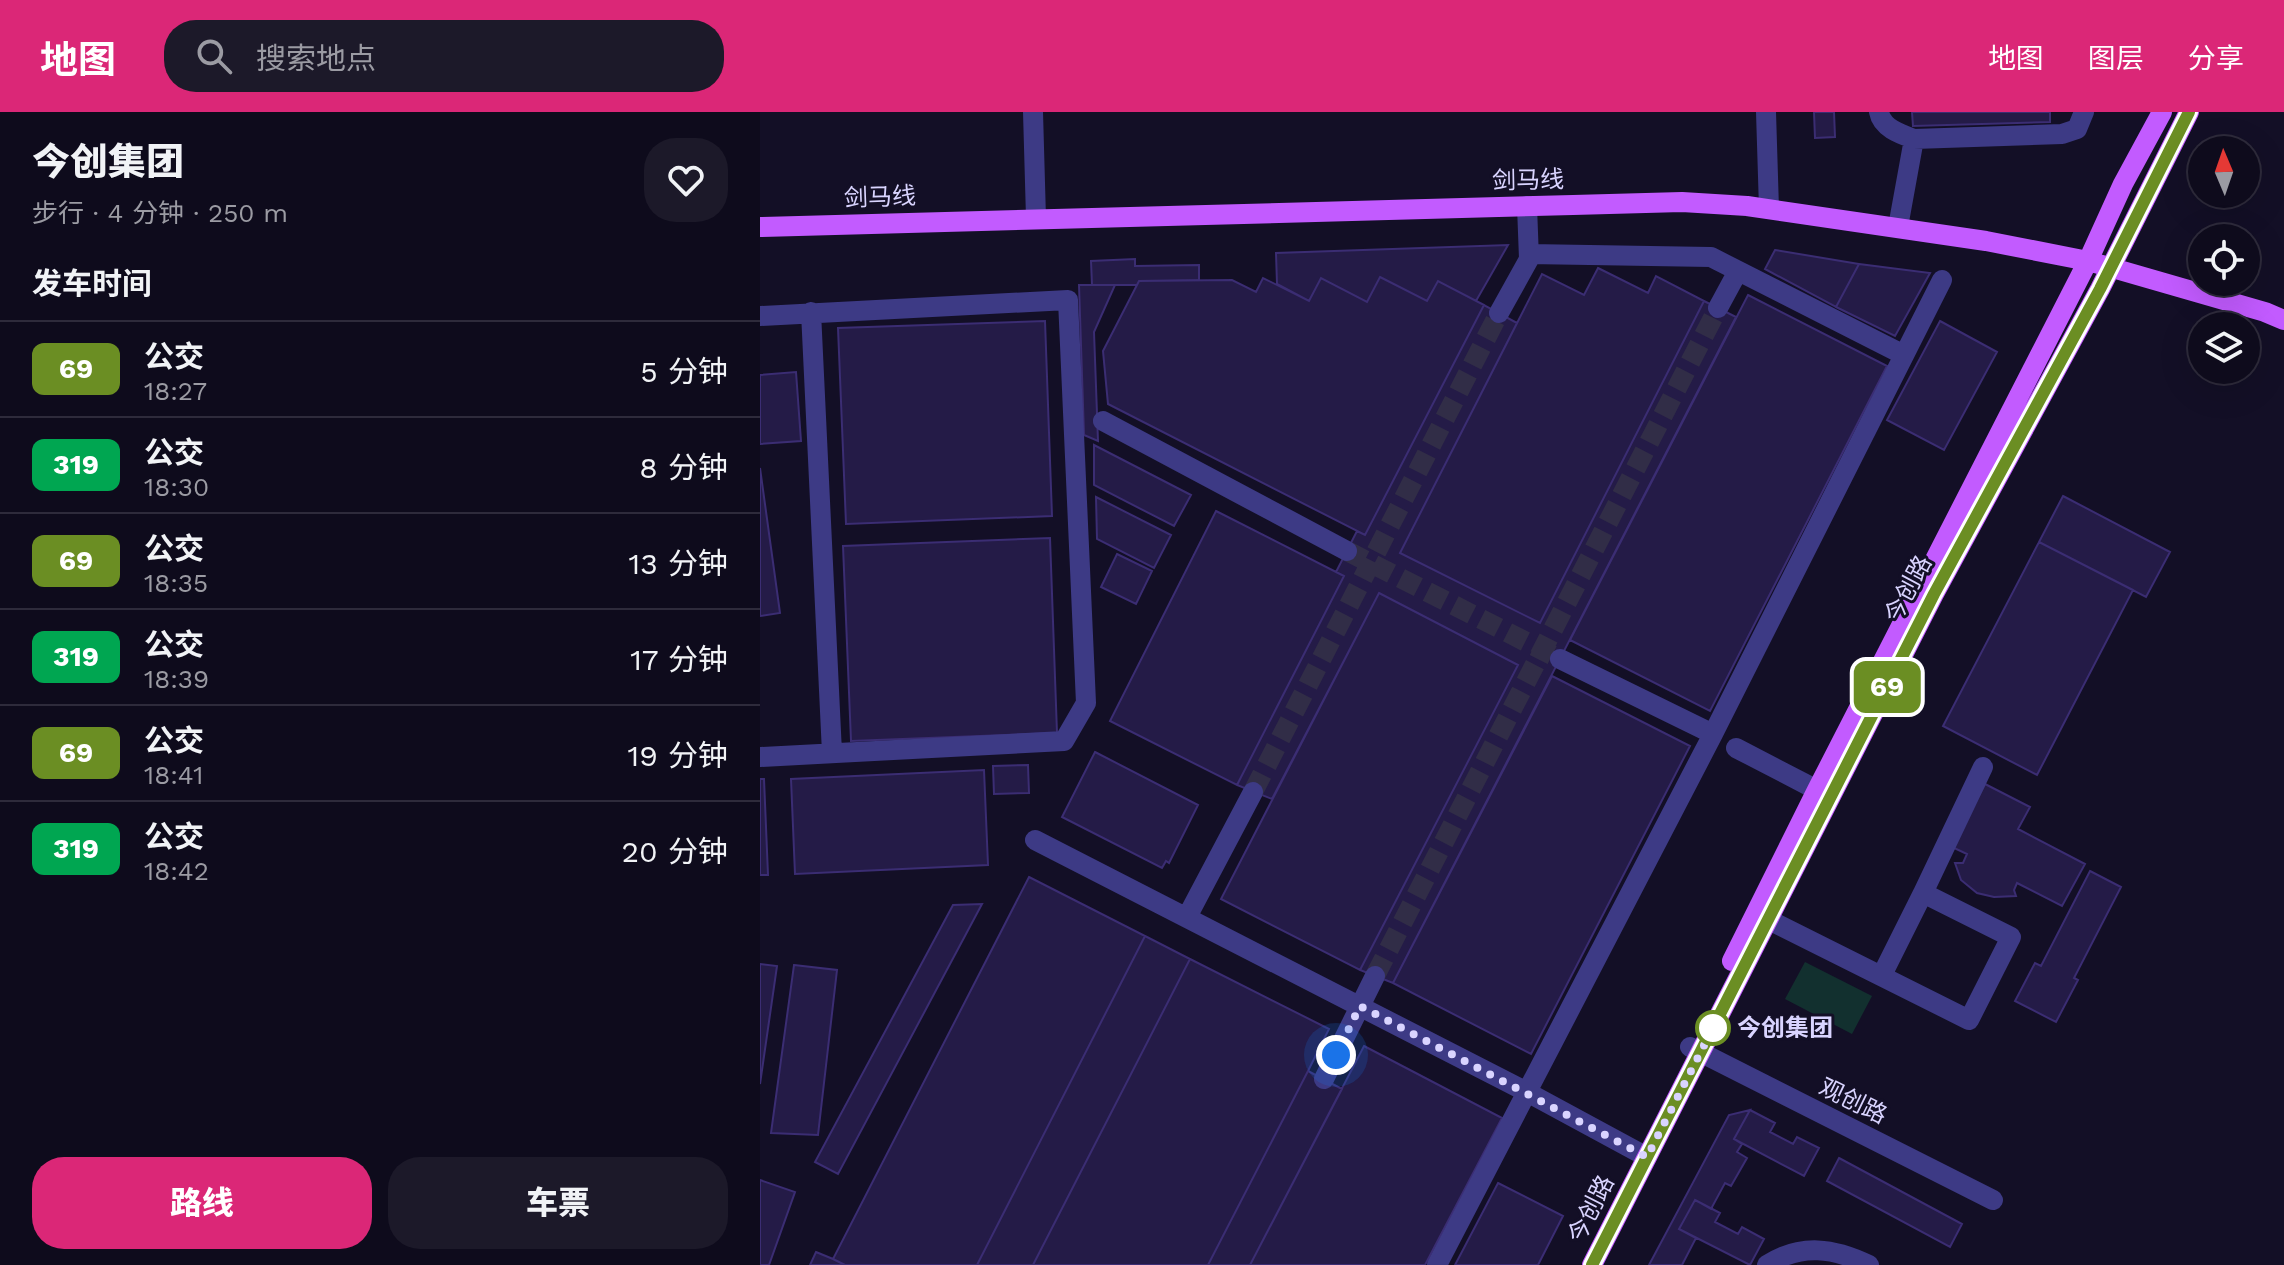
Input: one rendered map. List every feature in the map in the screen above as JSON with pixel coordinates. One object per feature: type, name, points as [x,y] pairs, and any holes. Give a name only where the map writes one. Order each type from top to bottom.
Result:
[{"type":"main road","name":"今创路","points":[[1592,1265],[1817,790],[2162,112]]},
{"type":"main road","name":"今创路","points":[[1695,1050],[1769,920],[1934,594],[2110,269],[2189,112]]},
{"type":"main road","name":"剑马线","points":[[760,227],[1682,202],[1769,209],[1986,241],[2088,261],[2284,320]]},
{"type":"main road","name":"今创路","points":[[1577,1265],[1642,1154]]},
{"type":"street","points":[[1033,112],[1036,218]]},
{"type":"street","points":[[1766,112],[1769,209]]},
{"type":"street","points":[[1879,112],[1880,118],[1895,132],[1914,139],[2062,134],[2077,129],[2084,112]]},
{"type":"street","points":[[1898,227],[1914,139]]},
{"type":"street","points":[[1499,313],[1529,259],[1527,206]]},
{"type":"street","points":[[1529,254],[1711,257],[1904,355]]},
{"type":"street","points":[[1718,308],[1738,271]]},
{"type":"street","points":[[1437,1265],[1713,734],[1942,280]]},
{"type":"street","points":[[760,316],[1068,300],[1086,703],[1064,741],[760,757]]},
{"type":"street","points":[[811,312],[832,753]]},
{"type":"street","points":[[1103,421],[1347,551]]},
{"type":"street","points":[[1560,659],[1713,734]]},
{"type":"street","points":[[1736,748],[1817,790]]},
{"type":"street","points":[[1882,975],[1983,767]]},
{"type":"street","points":[[1187,917],[1253,792]]},
{"type":"street","points":[[1035,840],[1642,1154]]},
{"type":"street","points":[[1769,920],[1969,1020],[2011,937],[1923,893]]},
{"type":"street","points":[[1324,1079],[1375,976]]},
{"type":"street","name":"观创路","points":[[1695,1050],[1993,1200]]},
{"type":"street","points":[[1767,1265],[1779,1257],[1803,1249],[1833,1250],[1869,1265]]},
{"type":"green space","points":[[1805,962],[1872,996],[1852,1034],[1785,999]]},
{"type":"building","points":[[1814,112],[1834,112],[1835,137],[1815,138]]},
{"type":"building","points":[[1912,112],[2050,112],[2050,122],[1913,126]]},
{"type":"building","points":[[1508,245],[1476,301],[1438,281],[1427,301],[1380,277],[1367,302],[1321,278],[1309,301],[1277,284],[1276,253]]},
{"type":"building","points":[[1775,250],[1859,264],[1836,307],[1765,269]]},
{"type":"building","points":[[1135,259],[1135,266],[1199,265],[1199,280],[1092,285],[1091,261]]},
{"type":"building","points":[[1859,264],[1930,273],[1895,336],[1836,307]]},
{"type":"building","points":[[1598,268],[1648,293],[1656,276],[1704,301],[1540,623],[1400,553],[1542,274],[1584,295]]},
{"type":"building","points":[[1380,277],[1427,301],[1438,281],[1484,305],[1365,535],[1108,404],[1103,351],[1139,281],[1232,280],[1256,292],[1263,278],[1309,301],[1321,278],[1367,302]]},
{"type":"building","points":[[1079,285],[1115,285],[1094,332],[1098,441],[1084,435]]},
{"type":"building","points":[[1748,295],[1887,366],[1710,711],[1570,640]]},
{"type":"building","points":[[1704,301],[1736,317],[1393,983],[1360,970],[1518,665],[1379,593],[1272,799],[1237,785],[1344,576],[1336,572],[1357,531],[1365,535],[1484,305],[1517,323],[1400,553],[1540,623]]},
{"type":"building","points":[[1045,321],[1052,516],[846,524],[838,328]]},
{"type":"building","points":[[1940,321],[1997,352],[1944,450],[1887,420]]},
{"type":"building","points":[[796,372],[801,441],[760,444],[760,375]]},
{"type":"building","points":[[1094,445],[1191,495],[1174,526],[1094,485]]},
{"type":"building","points":[[760,468],[780,613],[760,616]]},
{"type":"building","points":[[2063,496],[2170,552],[2146,597],[2039,542]]},
{"type":"building","points":[[1096,497],[1171,535],[1154,568],[1097,539]]},
{"type":"building","points":[[1216,511],[1344,576],[1237,785],[1110,721]]},
{"type":"building","points":[[1050,538],[1057,733],[851,741],[843,546]]},
{"type":"building","points":[[2039,542],[2133,590],[2037,775],[1943,726]]},
{"type":"building","points":[[1117,554],[1152,571],[1136,604],[1101,587]]},
{"type":"building","points":[[1379,593],[1518,665],[1360,970],[1221,899]]},
{"type":"building","points":[[1552,676],[1690,746],[1531,1054],[1393,983]]},
{"type":"building","points":[[1095,752],[1198,805],[1169,863],[1166,861],[1162,868],[1062,817]]},
{"type":"building","points":[[1028,765],[1029,793],[994,794],[993,766]]},
{"type":"building","points":[[984,770],[988,865],[795,874],[791,779]]},
{"type":"building","points":[[760,779],[764,779],[768,875],[760,875]]},
{"type":"building","points":[[1985,784],[2030,807],[2018,829],[2085,864],[2062,906],[2017,883],[2014,890],[2016,896],[1994,897],[1977,893],[1961,880],[1955,863],[1963,863],[1967,854],[1952,847]]},
{"type":"building","points":[[2090,871],[2121,887],[2074,978],[2078,980],[2056,1022],[2015,1001],[2035,963],[2041,966]]},
{"type":"building","points":[[1029,877],[1145,936],[977,1265],[845,1265],[833,1259]]},
{"type":"building","points":[[982,904],[838,1174],[815,1162],[953,905]]},
{"type":"building","points":[[1145,936],[1190,959],[1033,1265],[977,1265]]},
{"type":"building","points":[[1190,959],[1329,1029],[1308,1071],[1208,1265],[1033,1265]]},
{"type":"building","points":[[760,964],[777,966],[760,1084]]},
{"type":"building","points":[[794,965],[837,970],[818,1135],[771,1133]]},
{"type":"building","points":[[1364,1046],[1502,1118],[1425,1265],[1250,1265]]},
{"type":"building","points":[[1308,1071],[1342,1089],[1250,1265],[1208,1265]]},
{"type":"building","points":[[1750,1110],[1775,1123],[1770,1132],[1793,1144],[1797,1137],[1819,1148],[1804,1176],[1734,1139]]},
{"type":"building","points":[[1750,1110],[1734,1139],[1742,1144],[1737,1152],[1747,1158],[1731,1186],[1725,1183],[1711,1209],[1695,1200],[1679,1229],[1696,1238],[1682,1265],[1649,1265],[1729,1115]]},
{"type":"building","points":[[1839,1158],[1962,1224],[1950,1247],[1827,1181]]},
{"type":"building","points":[[760,1180],[795,1192],[769,1265],[760,1265]]},
{"type":"building","points":[[1498,1183],[1563,1216],[1538,1265],[1455,1265]]},
{"type":"building","points":[[1695,1200],[1720,1213],[1715,1222],[1738,1234],[1742,1227],[1764,1239],[1750,1265],[1679,1229]]},
{"type":"building","points":[[816,1252],[833,1259],[845,1265],[810,1265]]},
{"type":"tunnel","points":[[1375,976],[1718,308]]},
{"type":"tunnel","points":[[1253,792],[1499,313]]},
{"type":"tunnel","points":[[1347,551],[1554,656]]},
{"type":"bus line","name":"69","points":[[1592,1265],[1934,594],[2100,289],[2189,112]]},
{"type":"place","name":"今创集团","points":[[1713,1028]]},
{"type":"route","points":[[1336,1055],[1360,1006],[1647,1157],[1713,1028]]}]
